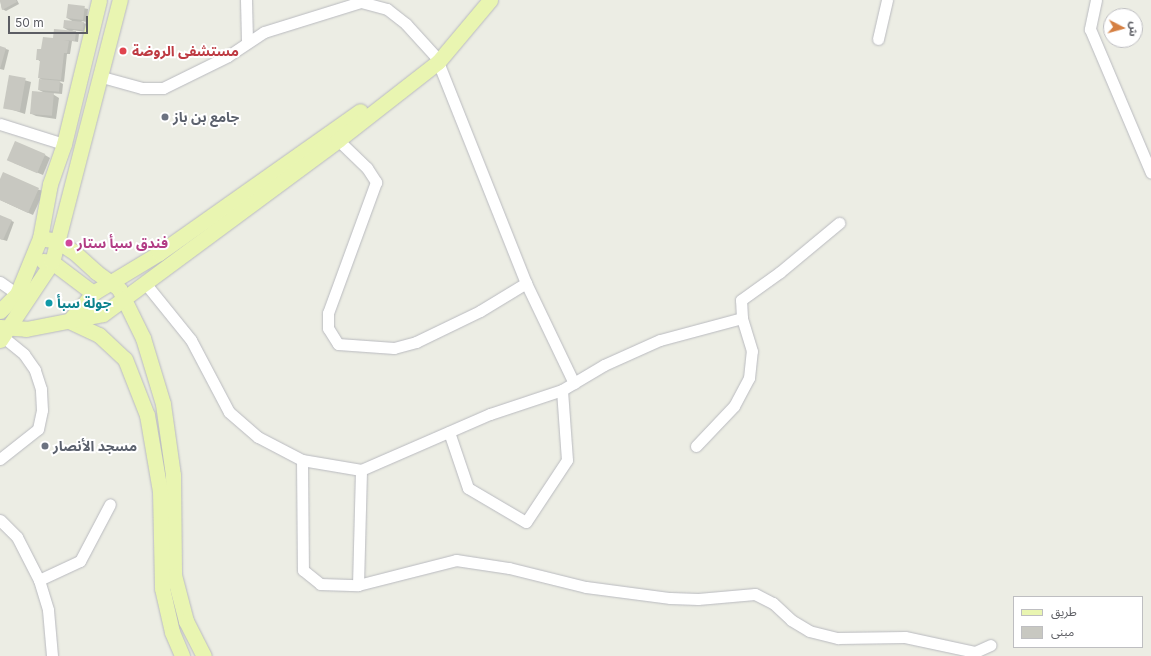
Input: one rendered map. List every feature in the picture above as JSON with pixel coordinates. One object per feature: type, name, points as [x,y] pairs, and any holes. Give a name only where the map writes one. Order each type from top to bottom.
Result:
[{"type":"main road","points":[[0,311],[17,294],[40,238],[50,184],[64,144],[99,0]]},
{"type":"main road","points":[[3,333],[52,262],[102,76],[120,0]]},
{"type":"main road","points":[[3,333],[69,322],[103,314],[338,140],[437,59],[490,0]]},
{"type":"main road","points":[[69,322],[93,293],[112,283],[159,253],[437,59]]},
{"type":"main road","points":[[40,238],[57,241],[112,283],[126,297],[143,338],[163,404],[173,475],[174,575],[186,621],[204,656]]},
{"type":"main road","points":[[32,259],[52,262],[93,293]]},
{"type":"main road","points":[[69,322],[98,335],[125,359],[147,415],[160,491],[162,588],[172,632],[182,656]]},
{"type":"street","points":[[246,0],[247,42]]},
{"type":"street","points":[[878,39],[887,0]]},
{"type":"street","points":[[1096,0],[1090,29],[1151,173]]},
{"type":"street","points":[[102,76],[142,88],[163,88],[228,56],[264,32],[361,2],[387,9],[406,24],[437,59],[526,283],[574,383]]},
{"type":"street","points":[[0,124],[64,144]]},
{"type":"street","points":[[338,140],[367,168],[376,182],[328,313],[328,328],[338,344],[394,348],[416,342],[480,311],[526,283]]},
{"type":"street","points":[[696,446],[734,406],[750,378],[752,351],[742,318],[741,300],[780,272],[839,223]]},
{"type":"street","points":[[0,282],[17,294]]},
{"type":"street","points":[[145,283],[191,340],[229,412],[258,437],[302,460],[361,470],[490,414],[562,390],[604,365],[660,340],[742,318]]},
{"type":"street","points":[[0,459],[38,429],[42,410],[41,389],[35,370],[24,354],[3,333]]},
{"type":"street","points":[[449,432],[468,488],[526,522],[567,460],[562,390]]},
{"type":"street","points":[[302,460],[303,570],[320,584],[358,585],[456,560],[509,568],[586,587],[670,598],[698,599],[756,594],[773,603],[791,620],[809,631],[838,638],[905,637],[975,652],[991,645]]},
{"type":"street","points":[[358,585],[361,470]]},
{"type":"street","points":[[39,580],[80,561],[110,504]]},
{"type":"street","points":[[0,520],[17,537],[39,580],[48,610],[52,656]]},
{"type":"building","points":[[0,0],[16,0],[17,2],[2,10]]},
{"type":"building","points":[[68,4],[85,6],[83,20],[66,18]]},
{"type":"building","points":[[64,20],[84,22],[83,30],[63,28]]},
{"type":"building","points":[[54,29],[76,31],[75,41],[64,40],[69,41],[67,53],[64,53],[61,80],[38,78],[40,60],[36,60],[37,49],[41,49],[43,37],[53,38]]},
{"type":"building","points":[[0,46],[6,48],[0,69]]},
{"type":"building","points":[[9,75],[26,78],[20,111],[3,108]]},
{"type":"building","points":[[39,79],[60,81],[59,92],[38,90]]},
{"type":"building","points":[[32,91],[54,93],[52,116],[30,114]]},
{"type":"building","points":[[15,141],[45,154],[37,173],[7,160]]},
{"type":"building","points":[[3,172],[39,188],[28,213],[0,200],[0,179]]},
{"type":"building","points":[[0,215],[12,220],[3,240],[0,239]]},
{"type":"place","name":"مستشفى الروضة","points":[[123,51]]},
{"type":"place","name":"جامع بن باز","points":[[165,117]]},
{"type":"place","name":"فندق سبأ ستار","points":[[69,243]]},
{"type":"place","name":"جولة سبأ","points":[[49,303]]},
{"type":"place","name":"مسجد الأنصار","points":[[45,446]]}]
